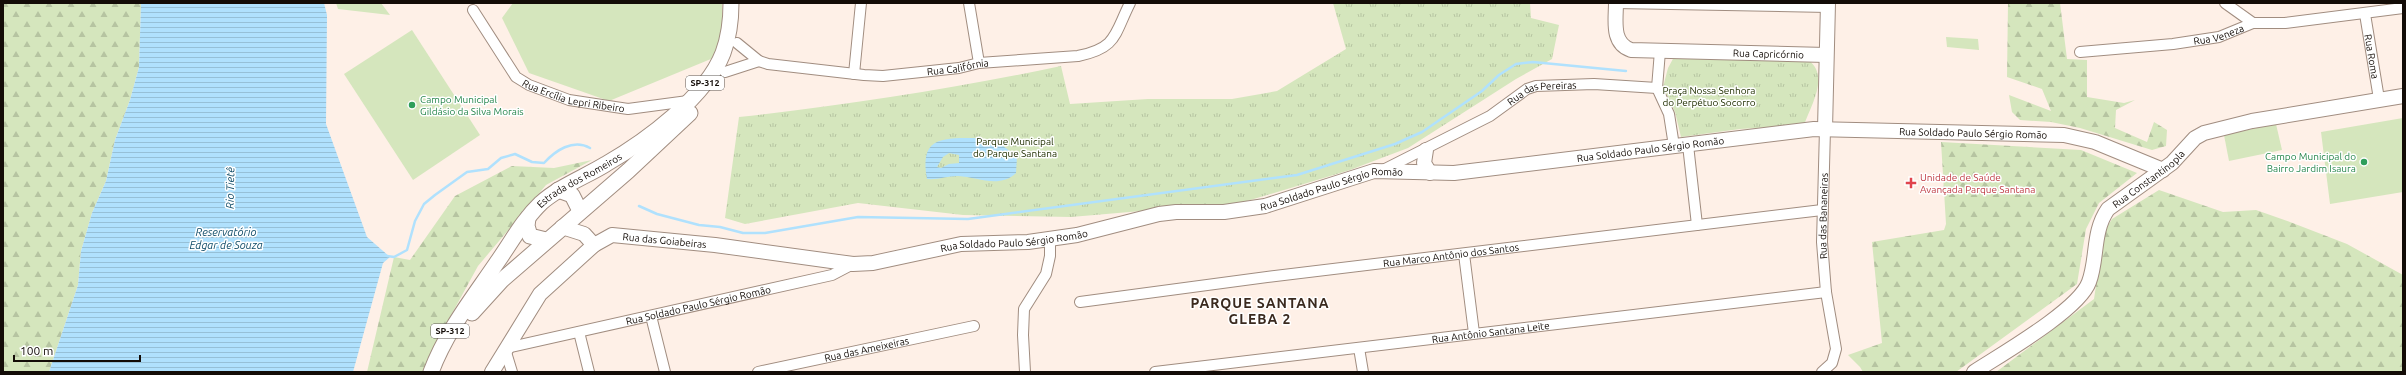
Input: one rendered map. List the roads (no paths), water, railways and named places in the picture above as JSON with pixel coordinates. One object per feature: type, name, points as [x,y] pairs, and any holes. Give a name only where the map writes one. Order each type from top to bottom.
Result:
[{"type":"main road","name":"Estrada dos Romeiros","points":[[431,372],[454,323],[528,218],[542,202],[558,190],[625,153],[666,122],[709,79],[723,54],[730,26],[731,3]]},
{"type":"main road","name":"Estrada dos Romeiros","points":[[441,372],[454,344],[472,312],[502,280],[546,240],[615,183],[687,117],[717,85],[725,72],[737,43],[741,3]]},
{"type":"main road","points":[[558,190],[572,195],[580,211]]},
{"type":"main road","points":[[528,218],[527,226],[530,236],[546,240]]},
{"type":"street","points":[[854,74],[861,3]]},
{"type":"street","points":[[969,3],[979,63]]},
{"type":"street","name":"Rua Califórnia","points":[[737,43],[759,61],[768,64],[883,76],[959,68],[979,63],[1078,56],[1093,53],[1110,44],[1130,3]]},
{"type":"street","points":[[1616,3],[1828,5],[1826,54]]},
{"type":"street","name":"Rua Capricórnio","points":[[1616,3],[1616,25],[1619,40],[1626,48],[1631,50],[1826,54]]},
{"type":"street","points":[[2225,3],[2252,23]]},
{"type":"street","name":"Rua Veneza","points":[[2080,52],[2173,44],[2219,37],[2252,23],[2285,23],[2403,8]]},
{"type":"street","name":"Rua Ercília Lepri Ribeiro","points":[[473,10],[516,77],[529,85],[569,100],[628,109],[688,101]]},
{"type":"street","name":"Rua Roma","points":[[2365,14],[2379,100]]},
{"type":"street","points":[[1660,51],[1657,88],[1669,114],[1674,146]]},
{"type":"street","name":"Rua das Bananeiras","points":[[1822,372],[1832,363],[1836,349],[1826,292],[1822,210],[1826,54]]},
{"type":"street","points":[[725,72],[759,61]]},
{"type":"street","name":"Rua das Pereiras","points":[[1383,170],[1426,150],[1490,116],[1527,89],[1536,86],[1594,84],[1657,88]]},
{"type":"street","name":"Rua Constantinopla","points":[[1974,372],[2028,337],[2082,295],[2090,281],[2097,232],[2101,220],[2108,209],[2119,199],[2163,170],[2195,138],[2216,129],[2403,96]]},
{"type":"street","name":"Rua Soldado Paulo Sérgio Romão","points":[[506,349],[832,275],[853,264],[873,263],[961,244],[1028,242],[1076,235],[1159,214],[1176,212],[1224,212],[1265,206],[1374,170],[1454,173],[1825,129],[2064,135],[2095,142],[2163,170]]},
{"type":"street","points":[[1688,145],[1697,225]]},
{"type":"street","points":[[1426,150],[1424,163],[1430,173]]},
{"type":"street","name":"Rua Marco Antônio dos Santos","points":[[1080,302],[1267,277],[1822,210]]},
{"type":"street","points":[[580,211],[584,234]]},
{"type":"street","points":[[562,227],[584,234],[594,245]]},
{"type":"street","name":"Rua das Goiabeiras","points":[[492,372],[540,294],[594,245],[612,236],[708,244],[853,264]]},
{"type":"street","points":[[1025,372],[1023,335],[1024,309],[1046,274],[1050,256],[1050,239]]},
{"type":"street","points":[[1464,254],[1474,333]]},
{"type":"street","points":[[824,260],[832,275]]},
{"type":"street","name":"Rua Antônio Santana Leite","points":[[1155,372],[1826,292]]},
{"type":"street","points":[[651,316],[665,372]]},
{"type":"street","name":"Rua das Ameixeiras","points":[[758,372],[974,326]]},
{"type":"street","points":[[579,332],[588,372]]},
{"type":"street","points":[[1359,348],[1363,372]]},
{"type":"street","points":[[506,349],[512,372]]},
{"type":"water","name":"Reservatório Edgar de Souza","points":[[141,3],[324,3],[327,15],[326,124],[367,237],[390,257],[383,263],[353,372],[49,372],[78,285],[81,251],[92,213],[106,181],[115,140],[130,100],[139,67]]},
{"type":"water","points":[[973,138],[997,143],[1017,157],[1016,173],[1009,178],[995,181],[958,176],[927,179],[926,156],[929,148],[941,140]],"holes":[[[949,153],[959,155],[959,163],[949,164],[941,168],[937,167],[943,157]]]},
{"type":"waterway","points":[[639,206],[657,214],[699,225],[720,227],[743,233],[765,233],[858,217],[968,219],[1297,175],[1395,144],[1422,132],[1482,91],[1499,75],[1516,64],[1533,62],[1626,71]]},
{"type":"waterway","points":[[387,256],[394,257],[407,250],[415,221],[424,204],[467,172],[488,169],[501,158],[515,154],[532,162],[544,163],[553,154],[571,145],[584,145],[590,148]]},
{"type":"place","name":"Campo Municipal Gildásio da Silva Morais","points":[[412,105]]},
{"type":"place","name":"Campo Municipal do Bairro Jardim Isaura","points":[[2364,162]]},
{"type":"place","name":"Unidade de Saúde Avançada Parque Santana","points":[[1911,183]]},
{"type":"district","name":"PARQUE SANTANA GLEBA 2","points":[[1260,312]]},
{"type":"park label","name":"Praça Nossa Senhora do Perpétuo Socorro","points":[[1709,96]]},
{"type":"park label","name":"Parque Municipal do Parque Santana","points":[[1015,146]]},
{"type":"water label","name":"Rio Tietê","points":[[230,188]]}]
